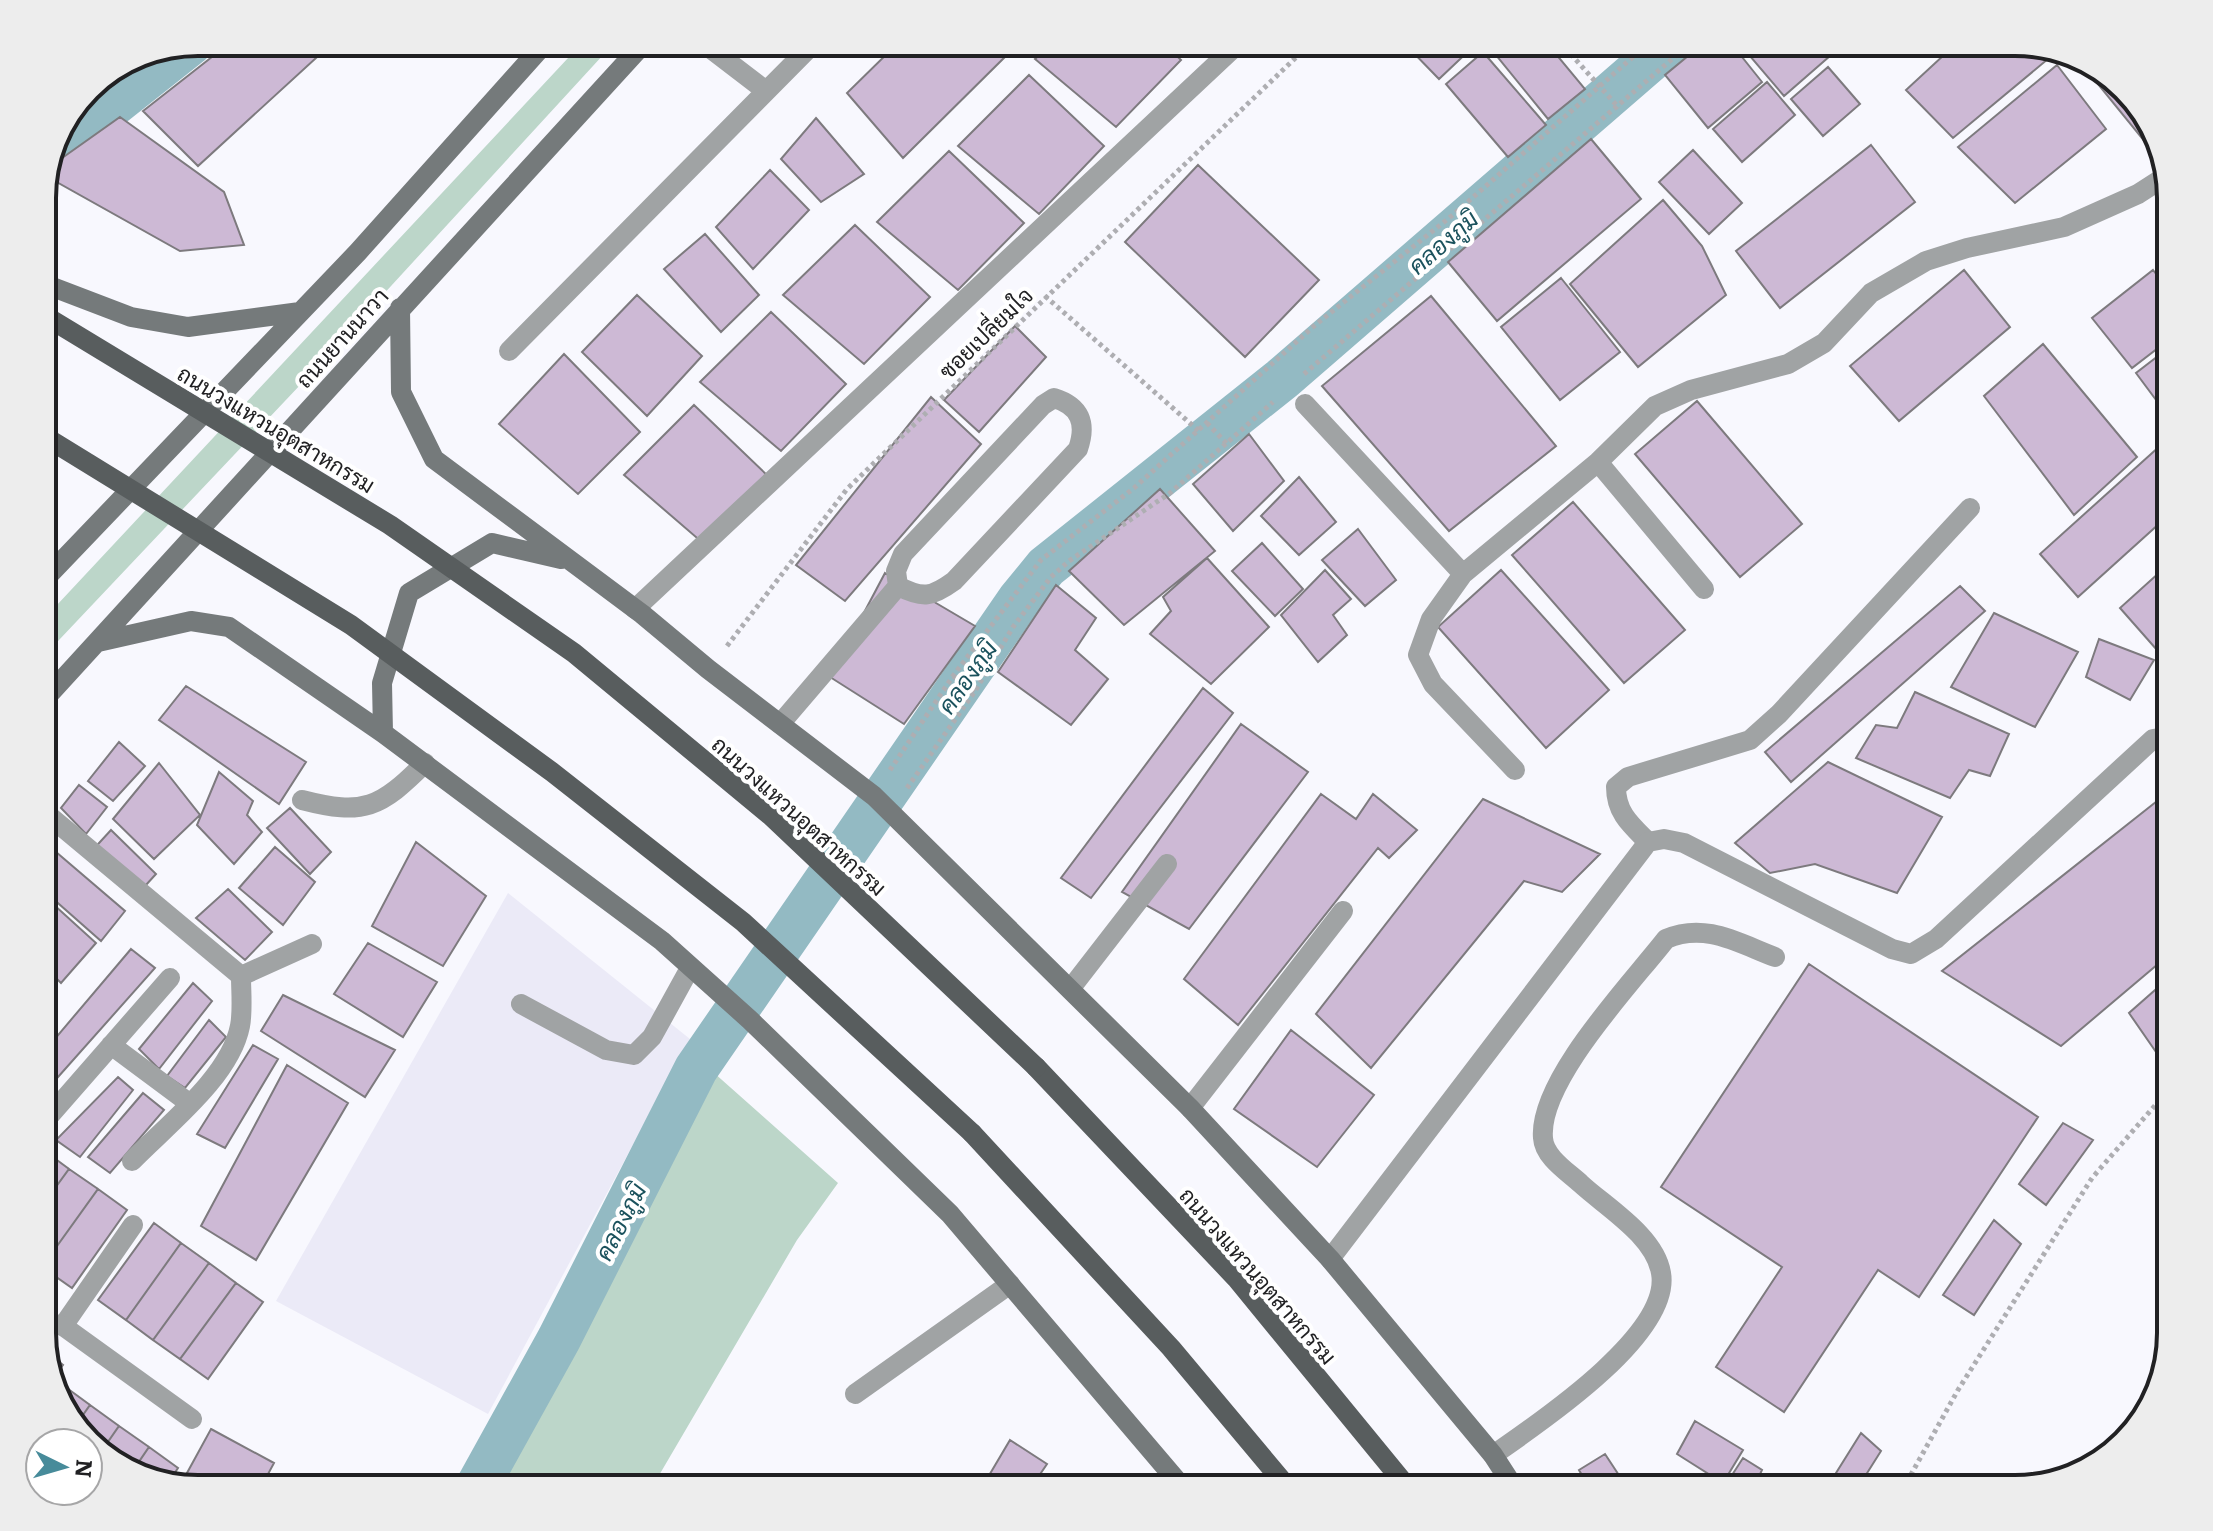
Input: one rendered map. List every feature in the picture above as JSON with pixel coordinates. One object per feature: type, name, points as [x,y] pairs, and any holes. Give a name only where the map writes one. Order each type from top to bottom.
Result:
[{"type":"main road","name":"ถนนยานนาวา","points":[[56,567],[300,312],[533,56]]},
{"type":"main road","name":"ถนนยานนาวา","points":[[56,687],[632,56]]},
{"type":"main road","name":"ถนนวงแหวนอุตสาหกรรม","points":[[56,288],[131,317],[188,327],[300,312]]},
{"type":"main road","points":[[400,308],[401,392],[434,459],[635,609],[882,804],[1190,1108],[1330,1259],[1493,1455],[1506,1475]]},
{"type":"main road","name":"ถนนวงแหวนอุตสาหกรรม","points":[[56,322],[390,525],[574,653],[771,816],[1036,1067],[1236,1278],[1398,1475]]},
{"type":"main road","points":[[56,444],[351,625],[552,772],[743,922],[972,1133],[1171,1348],[1277,1475]]},
{"type":"main road","points":[[383,733],[382,683],[409,593],[492,543],[571,561]]},
{"type":"main road","points":[[98,642],[191,621],[229,627],[425,763],[662,941],[750,1020],[950,1214],[1172,1475]]},
{"type":"street","points":[[720,56],[766,91]]},
{"type":"street","points":[[509,351],[801,56]]},
{"type":"street","points":[[635,609],[1225,56]]},
{"type":"street","points":[[1515,770],[1433,684],[1418,655],[1431,619],[1463,574],[1598,462],[1655,406],[1691,390],[1788,364],[1824,343],[1871,293],[1926,261],[1967,248],[2064,227],[2138,194],[2156,182]]},
{"type":"street","points":[[780,724],[898,586],[896,571],[903,554],[1032,416],[1054,398],[1071,403],[1082,418],[1083,435],[1078,449],[954,581],[935,595],[919,598],[898,586]]},
{"type":"street","points":[[1305,404],[1463,574]]},
{"type":"street","points":[[1598,462],[1704,589]]},
{"type":"street","points":[[1648,842],[1621,815],[1616,787],[1628,777],[1750,740],[1779,714],[1970,508]]},
{"type":"street","points":[[1330,1259],[1648,842],[1664,839],[1684,843],[1892,949],[1911,954],[1936,939],[2157,738]]},
{"type":"street","points":[[302,800],[339,810],[357,809],[401,787],[425,763]]},
{"type":"street","points":[[56,822],[241,976]]},
{"type":"street","points":[[1071,988],[1167,864]]},
{"type":"street","points":[[1190,1108],[1343,911]]},
{"type":"street","points":[[1493,1455],[1599,1376],[1635,1336],[1656,1302],[1662,1273],[1646,1242],[1552,1158],[1542,1140],[1546,1108],[1566,1066],[1666,939],[1686,930],[1712,932],[1775,957]]},
{"type":"street","points":[[241,976],[312,944]]},
{"type":"street","points":[[521,1004],[606,1050],[634,1055],[652,1037],[690,968]]},
{"type":"street","points":[[132,1161],[214,1077],[233,1049],[241,1025],[241,976]]},
{"type":"street","points":[[56,1108],[170,978]]},
{"type":"street","points":[[111,1045],[189,1103]]},
{"type":"street","points":[[56,1318],[133,1225]]},
{"type":"street","points":[[855,1394],[1010,1284]]},
{"type":"street","points":[[56,1326],[192,1419]]},
{"type":"path","name":"ซอยเปลี่ยมใจ","points":[[708,669],[768,597],[847,489],[1297,56]]},
{"type":"path","points":[[1573,56],[1617,106]]},
{"type":"path","points":[[882,804],[953,676],[1041,560],[1134,488],[1314,326],[1454,214],[1635,56]]},
{"type":"path","points":[[1300,378],[1676,56]]},
{"type":"path","points":[[1045,296],[1199,431]]},
{"type":"path","points":[[882,804],[973,690],[1013,627],[1051,577],[1069,561],[1170,493],[1278,398]]},
{"type":"path","points":[[1207,423],[1228,445]]},
{"type":"path","points":[[953,676],[973,690]]},
{"type":"path","points":[[1911,1475],[1958,1390],[2092,1178],[2157,1103]]},
{"type":"shaded area","points":[[508,893],[690,1039],[488,1414],[276,1301]]},
{"type":"green space","points":[[570,56],[602,56],[302,383],[56,643],[56,606]]},
{"type":"green space","points":[[713,1072],[838,1183],[797,1240],[659,1475],[497,1475]]},
{"type":"building","points":[[213,56],[316,58],[198,166],[143,111]]},
{"type":"building","points":[[885,56],[1006,56],[903,158],[847,93]]},
{"type":"building","points":[[1038,56],[1177,56],[1181,60],[1116,127],[1035,59]]},
{"type":"building","points":[[1417,56],[1463,56],[1439,79]]},
{"type":"building","points":[[1478,56],[1486,56],[1546,125],[1508,157],[1446,84]]},
{"type":"building","points":[[1497,56],[1558,56],[1585,89],[1548,119]]},
{"type":"building","points":[[1688,56],[1741,56],[1762,82],[1708,128],[1665,75]]},
{"type":"building","points":[[1750,56],[1830,56],[1784,96]]},
{"type":"building","points":[[1943,56],[2015,56],[2047,60],[1953,138],[1906,90]]},
{"type":"building","points":[[2057,65],[2106,129],[2015,203],[1958,147]]},
{"type":"building","points":[[1828,67],[1860,104],[1823,136],[1791,99]]},
{"type":"building","points":[[1029,75],[1104,146],[1039,214],[958,146]]},
{"type":"building","points":[[2096,81],[2122,104],[2145,142]]},
{"type":"building","points":[[1767,82],[1795,115],[1742,162],[1713,129]]},
{"type":"building","points":[[120,117],[224,192],[244,245],[180,251],[57,182],[62,158]]},
{"type":"building","points":[[816,118],[864,174],[821,202],[781,159]]},
{"type":"building","points":[[1591,139],[1641,199],[1497,321],[1448,262]]},
{"type":"building","points":[[1871,145],[1915,202],[1780,308],[1736,251]]},
{"type":"building","points":[[1693,150],[1742,203],[1709,234],[1659,182]]},
{"type":"building","points":[[949,151],[1024,223],[958,290],[877,222]]},
{"type":"building","points":[[1198,165],[1319,280],[1245,357],[1125,242]]},
{"type":"building","points":[[770,170],[809,210],[753,269],[716,227]]},
{"type":"building","points":[[1663,200],[1702,246],[1726,295],[1638,367],[1570,284]]},
{"type":"building","points":[[855,225],[930,297],[864,364],[783,295]]},
{"type":"building","points":[[705,234],[759,295],[721,332],[664,269]]},
{"type":"building","points":[[1964,270],[2010,327],[1899,421],[1850,366]]},
{"type":"building","points":[[2153,270],[2157,275],[2157,349],[2132,368],[2092,318]]},
{"type":"building","points":[[1561,278],[1620,352],[1560,400],[1501,327]]},
{"type":"building","points":[[637,295],[702,356],[647,416],[582,352]]},
{"type":"building","points":[[1431,296],[1556,446],[1449,531],[1322,386]]},
{"type":"building","points":[[771,312],[846,384],[781,451],[700,382]]},
{"type":"building","points":[[1015,326],[1046,357],[979,432],[944,400]]},
{"type":"building","points":[[2043,344],[2137,457],[2074,515],[1984,396]]},
{"type":"building","points":[[564,354],[640,432],[578,494],[499,424]]},
{"type":"building","points":[[2157,357],[2157,401],[2136,373]]},
{"type":"building","points":[[931,397],[981,444],[845,601],[796,565]]},
{"type":"building","points":[[1697,401],[1802,524],[1740,577],[1635,454]]},
{"type":"building","points":[[694,405],[769,477],[704,544],[624,475]]},
{"type":"building","points":[[1249,434],[1284,481],[1233,531],[1193,484]]},
{"type":"building","points":[[2157,449],[2157,526],[2078,597],[2040,554]]},
{"type":"building","points":[[1299,477],[1336,522],[1299,555],[1261,516]]},
{"type":"building","points":[[1160,489],[1215,551],[1124,625],[1069,571]]},
{"type":"building","points":[[1573,502],[1685,630],[1624,683],[1512,555]]},
{"type":"building","points":[[1358,529],[1396,580],[1365,606],[1322,560]]},
{"type":"building","points":[[1262,543],[1303,589],[1275,616],[1232,571]]},
{"type":"building","points":[[1207,558],[1269,627],[1211,684],[1150,634],[1171,611],[1163,597]]},
{"type":"building","points":[[1325,570],[1351,599],[1333,615],[1347,635],[1318,662],[1281,615]]},
{"type":"building","points":[[1501,570],[1609,690],[1546,748],[1438,627]]},
{"type":"building","points":[[885,573],[975,626],[904,724],[830,677]]},
{"type":"building","points":[[2157,575],[2157,650],[2120,608]]},
{"type":"building","points":[[1056,585],[1096,618],[1075,650],[1108,679],[1071,725],[998,672]]},
{"type":"building","points":[[1960,586],[1985,611],[1791,782],[1765,752]]},
{"type":"building","points":[[1994,613],[2078,652],[2035,727],[1951,687]]},
{"type":"building","points":[[2099,639],[2154,660],[2130,700],[2086,677]]},
{"type":"building","points":[[186,686],[306,762],[279,804],[159,720]]},
{"type":"building","points":[[1203,688],[1233,713],[1091,898],[1061,878]]},
{"type":"building","points":[[1915,692],[2009,734],[1990,776],[1969,770],[1950,798],[1856,758],[1876,725],[1897,728]]},
{"type":"building","points":[[1241,724],[1308,772],[1189,929],[1122,892]]},
{"type":"building","points":[[119,742],[145,766],[113,801],[88,781]]},
{"type":"building","points":[[1828,762],[1942,817],[1897,893],[1815,864],[1770,873],[1735,843]]},
{"type":"building","points":[[159,763],[200,815],[154,859],[113,819]]},
{"type":"building","points":[[219,772],[253,801],[247,815],[262,832],[234,864],[197,825]]},
{"type":"building","points":[[79,785],[107,807],[86,834],[61,808]]},
{"type":"building","points":[[1321,794],[1356,819],[1373,794],[1417,830],[1389,858],[1378,848],[1238,1025],[1184,979]]},
{"type":"building","points":[[1483,799],[1600,854],[1562,892],[1524,881],[1371,1068],[1316,1014]]},
{"type":"building","points":[[2157,801],[2157,965],[2061,1046],[1942,971]]},
{"type":"building","points":[[290,808],[331,852],[310,874],[267,828]]},
{"type":"building","points":[[111,830],[156,874],[135,897],[89,854]]},
{"type":"building","points":[[416,842],[486,896],[443,966],[372,926]]},
{"type":"building","points":[[275,847],[315,882],[283,925],[239,888]]},
{"type":"building","points":[[56,852],[125,911],[101,941],[56,901]]},
{"type":"building","points":[[228,889],[272,932],[245,960],[196,918]]},
{"type":"building","points":[[56,907],[96,943],[61,983],[56,978]]},
{"type":"building","points":[[368,943],[437,982],[403,1037],[334,994]]},
{"type":"building","points":[[131,949],[155,968],[56,1079],[56,1037]]},
{"type":"building","points":[[1809,964],[2038,1117],[1919,1297],[1878,1270],[1784,1412],[1716,1367],[1782,1267],[1661,1187]]},
{"type":"building","points":[[193,983],[212,1001],[159,1069],[139,1049]]},
{"type":"building","points":[[2157,988],[2157,1053],[2129,1013]]},
{"type":"building","points":[[283,995],[395,1050],[365,1097],[261,1031]]},
{"type":"building","points":[[209,1020],[226,1037],[185,1088],[167,1076]]},
{"type":"building","points":[[1291,1030],[1374,1095],[1317,1167],[1234,1109]]},
{"type":"building","points":[[253,1045],[278,1059],[225,1148],[197,1134]]},
{"type":"building","points":[[287,1065],[348,1103],[256,1260],[201,1226]]},
{"type":"building","points":[[118,1077],[133,1090],[80,1157],[56,1140]]},
{"type":"building","points":[[143,1093],[164,1110],[110,1173],[88,1157]]},
{"type":"building","points":[[2063,1123],[2093,1140],[2046,1205],[2019,1184]]},
{"type":"building","points":[[56,1159],[69,1169],[56,1187]]},
{"type":"building","points":[[69,1169],[98,1189],[56,1248],[56,1187]]},
{"type":"building","points":[[98,1189],[127,1210],[72,1288],[56,1277],[56,1248]]},
{"type":"building","points":[[1994,1220],[2021,1244],[1974,1315],[1943,1295]]},
{"type":"building","points":[[154,1223],[181,1243],[126,1320],[98,1300]]},
{"type":"building","points":[[181,1243],[209,1263],[153,1340],[126,1320]]},
{"type":"building","points":[[209,1263],[236,1283],[180,1359],[153,1340]]},
{"type":"building","points":[[236,1283],[263,1302],[208,1379],[180,1359]]},
{"type":"building","points":[[68,1389],[90,1405],[83,1415]]},
{"type":"building","points":[[90,1405],[119,1426],[108,1443],[104,1440],[104,1427],[92,1427],[83,1415]]},
{"type":"building","points":[[1695,1421],[1743,1450],[1728,1475],[1710,1475],[1677,1454]]},
{"type":"building","points":[[119,1426],[149,1447],[139,1462],[108,1443]]},
{"type":"building","points":[[211,1429],[274,1463],[268,1475],[186,1474]]},
{"type":"building","points":[[1861,1433],[1881,1451],[1866,1475],[1835,1475]]},
{"type":"building","points":[[1010,1440],[1047,1464],[1040,1475],[989,1475]]},
{"type":"building","points":[[149,1447],[178,1468],[175,1473],[139,1462]]},
{"type":"building","points":[[1605,1454],[1619,1475],[1582,1475],[1579,1470]]},
{"type":"building","points":[[1743,1458],[1762,1470],[1760,1475],[1732,1475]]},
{"type":"waterway","name":"คลองภูมิ","points":[[484,1475],[559,1339],[696,1069],[1019,600],[1046,567],[1282,379],[1655,56]]},
{"type":"waterway","points":[[69,139],[171,59]]}]
